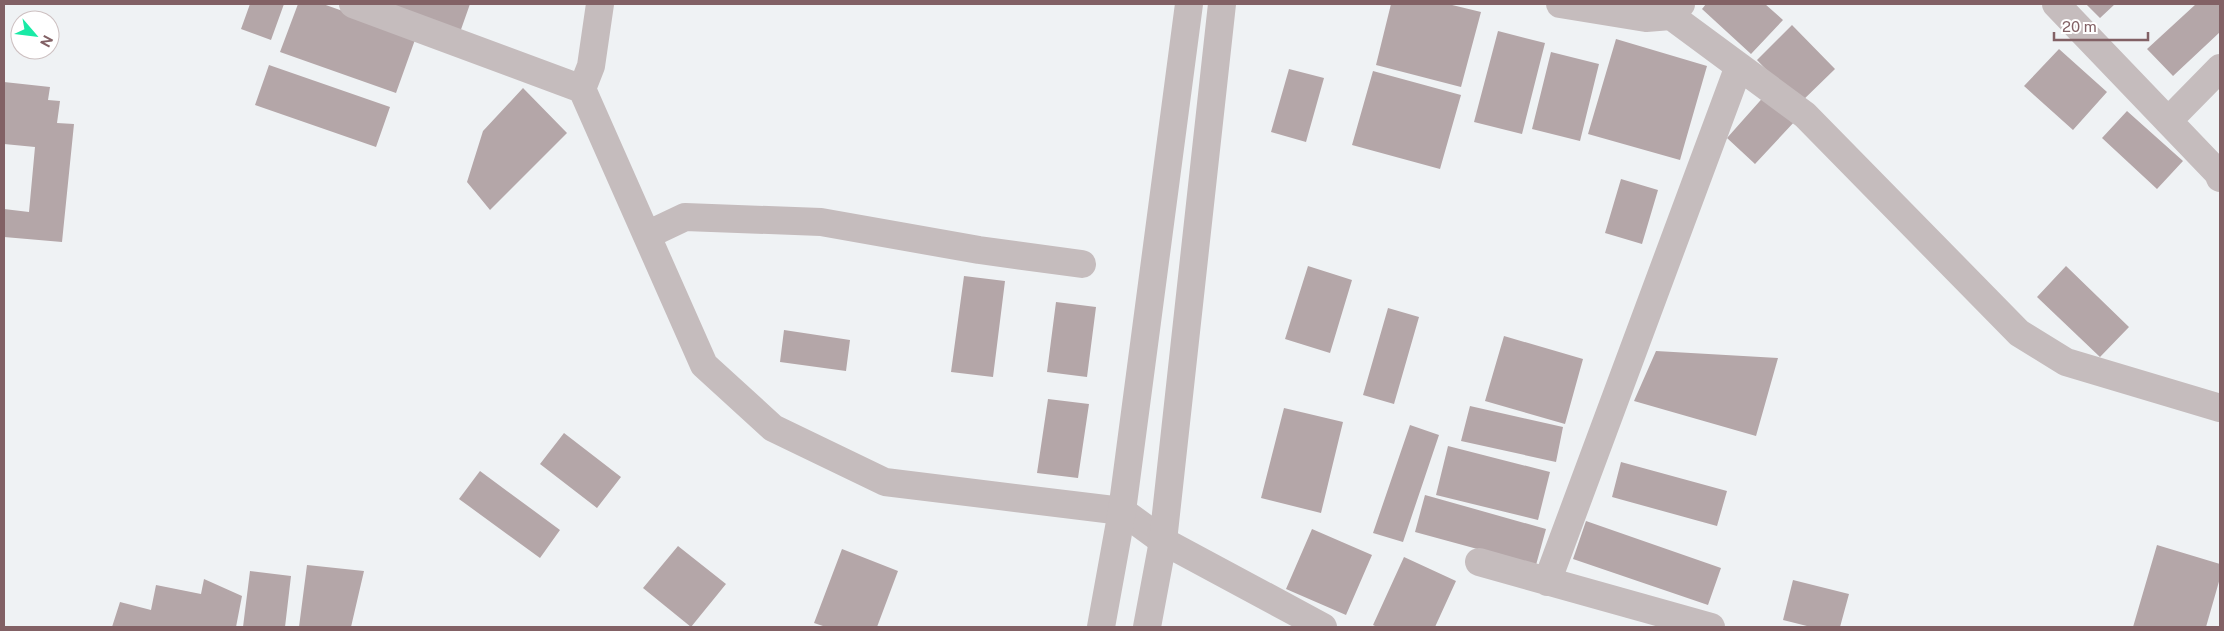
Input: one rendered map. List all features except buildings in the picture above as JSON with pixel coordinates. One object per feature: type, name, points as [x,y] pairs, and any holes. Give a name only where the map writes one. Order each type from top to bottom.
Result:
[{"type":"street","points":[[353,4],[582,89]]},
{"type":"street","points":[[600,4],[591,66],[582,89],[704,365],[773,428],[885,482],[1122,511],[1163,541],[1323,627]]},
{"type":"street","points":[[1101,627],[1122,511],[1189,4]]},
{"type":"street","points":[[1147,627],[1163,541],[1222,4]]},
{"type":"street","points":[[1560,4],[1646,18],[1676,10],[1739,66],[1805,115],[2019,333],[2066,362],[2220,408]]},
{"type":"street","points":[[2056,4],[2218,173],[2220,178]]},
{"type":"street","points":[[1548,582],[1739,66]]},
{"type":"street","points":[[2168,121],[2220,68]]},
{"type":"street","points":[[646,235],[685,217],[821,222],[979,250],[1082,264]]},
{"type":"street","points":[[1479,562],[1710,627]]}]
